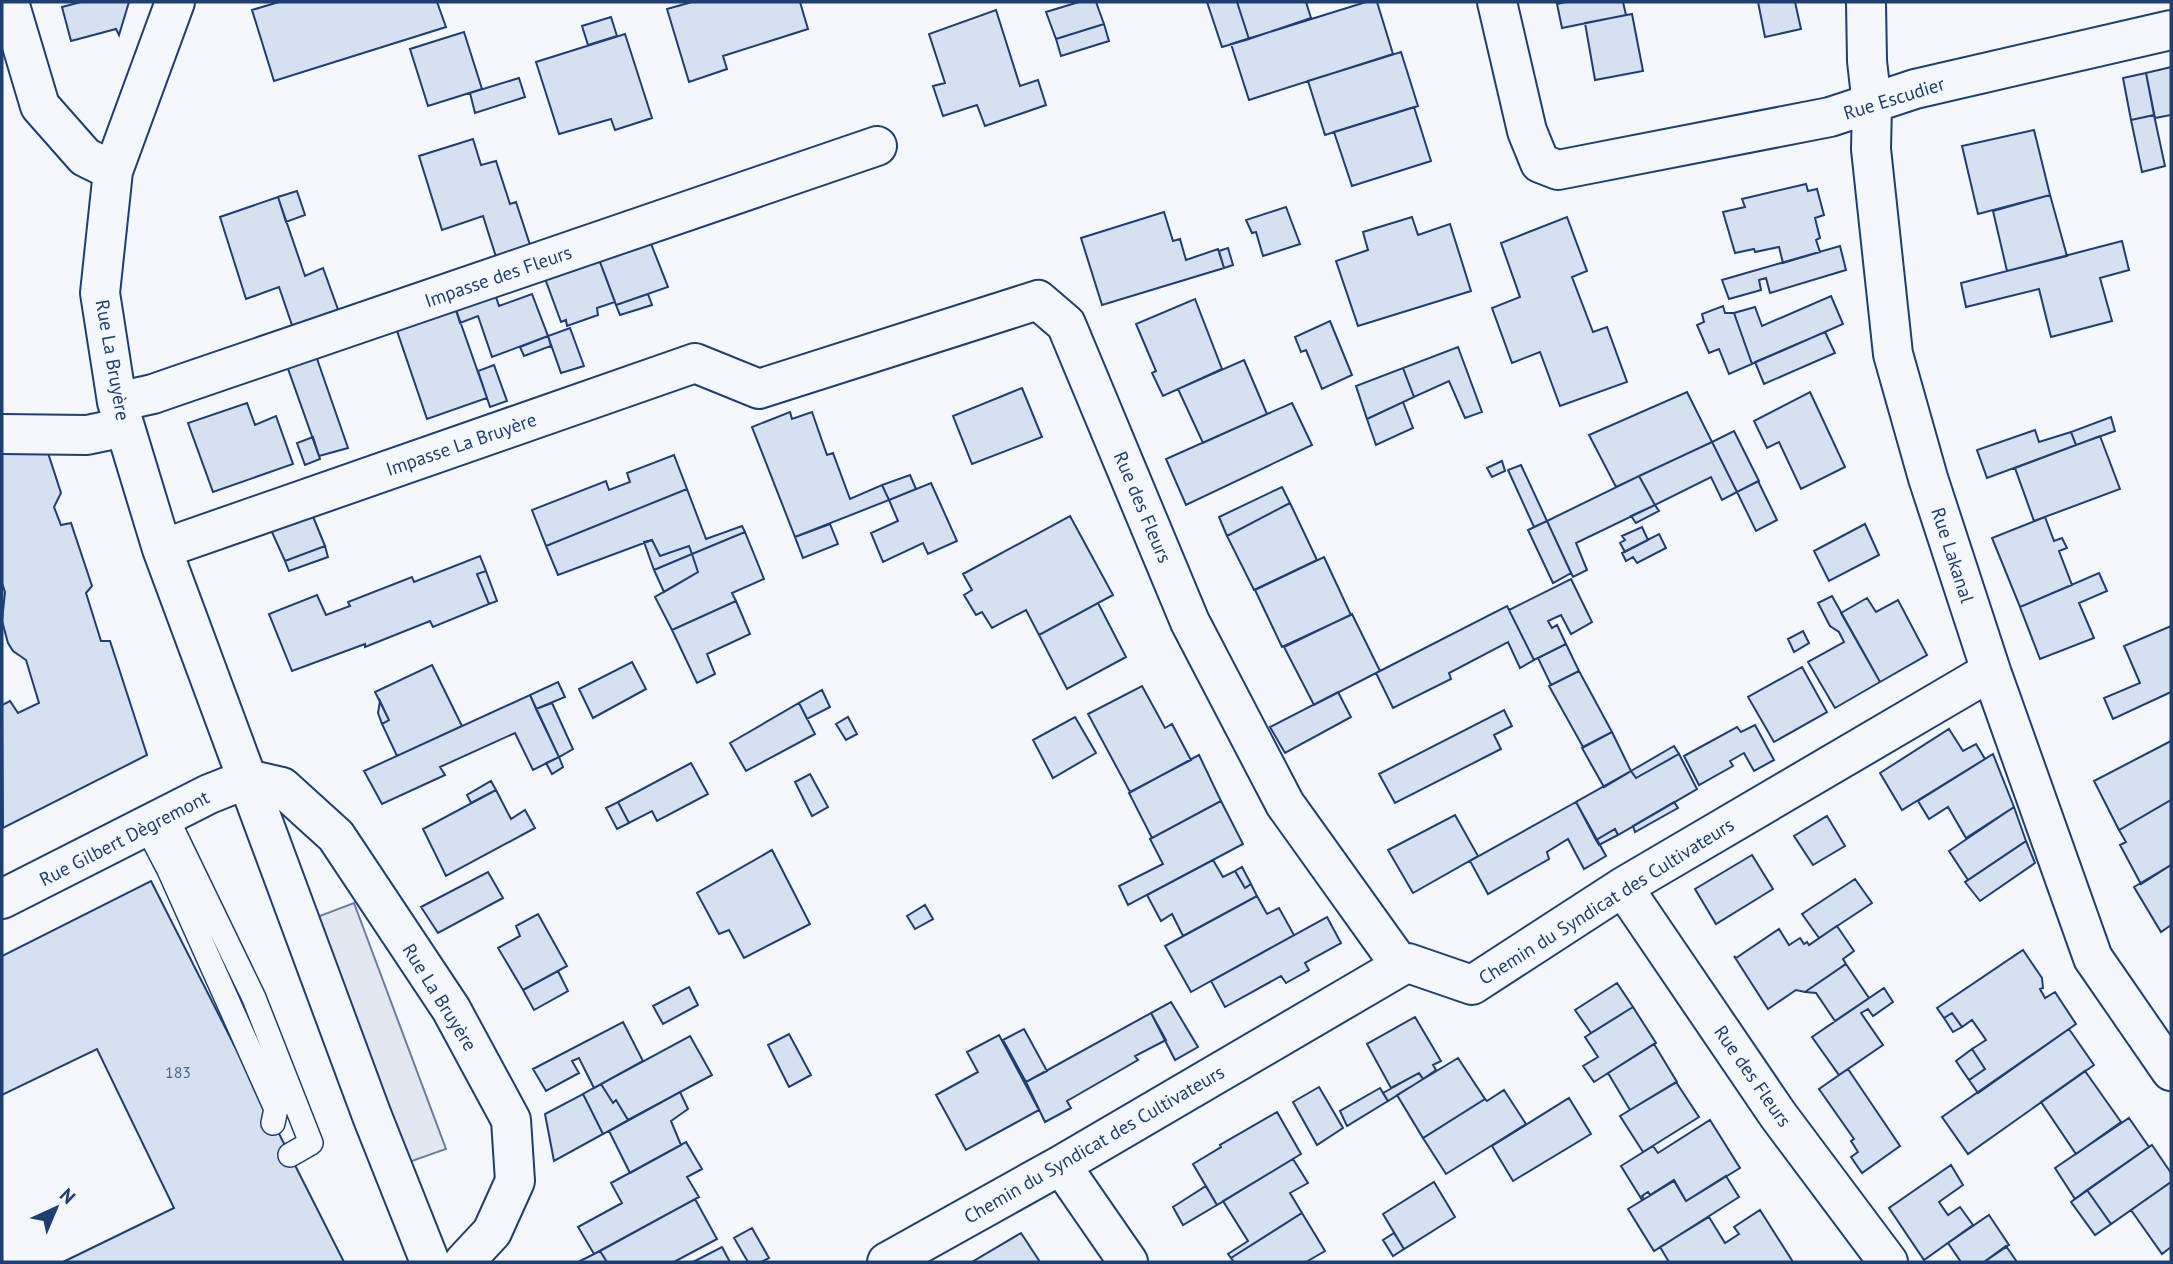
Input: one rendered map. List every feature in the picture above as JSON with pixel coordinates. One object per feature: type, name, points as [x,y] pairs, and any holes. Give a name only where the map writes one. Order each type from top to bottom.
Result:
[{"type":"street","points":[[9,2],[40,106],[85,157],[113,171]]},
{"type":"street","name":"Rue La Bruyère","points":[[176,2],[113,171],[100,293],[121,414],[162,549],[372,1116],[430,1262]]},
{"type":"street","name":"Rue Escudier","points":[[1497,2],[1527,131],[1540,163],[1558,170],[1830,117],[1915,89],[2171,30]]},
{"type":"street","name":"Rue Lakanal","points":[[1867,2],[1867,61],[1872,104],[1871,149],[1893,354],[1927,478],[1991,671],[2092,958],[2171,1071]]},
{"type":"street","name":"Impasse des Fleurs","points":[[2,434],[86,435],[176,387],[877,146]]},
{"type":"street","name":"Rue des Fleurs","points":[[759,389],[1038,300],[1066,324],[1190,622],[1285,804],[1401,966]]},
{"type":"street","name":"Impasse La Bruyère","points":[[162,549],[695,363],[759,389]]},
{"type":"street","name":"Chemin du Syndicat des Cultivateurs","points":[[887,1262],[1061,1165],[1401,966],[1408,963],[1472,985],[1623,887],[1991,671]]},
{"type":"street","name":"Rue La Bruyère","points":[[247,779],[282,787],[336,835],[451,1009],[512,1121],[515,1181],[492,1232],[464,1262]]},
{"type":"street","name":"Rue Gilbert Dègremont","points":[[2,899],[209,794],[247,779]]},
{"type":"street","name":"Rue des Fleurs","points":[[1623,887],[1778,1115],[1888,1262]]},
{"type":"street","points":[[1061,1165],[1129,1262]]},
{"type":"lane","points":[[156,821],[169,870],[276,1109],[273,1123]]},
{"type":"lane","points":[[156,821],[254,998],[311,1143],[290,1155]]},
{"type":"shaded area","points":[[354,903],[446,1149],[409,1162],[317,917]]},
{"type":"building","points":[[81,2],[129,2],[119,35],[116,29],[71,41],[62,7]]},
{"type":"building","points":[[279,2],[437,2],[446,27],[274,81],[252,10]]},
{"type":"building","points":[[692,2],[800,2],[808,29],[723,56],[727,69],[689,82],[667,9]]},
{"type":"building","points":[[1079,2],[1096,2],[1104,24],[1056,39],[1046,12]]},
{"type":"building","points":[[1207,2],[1237,2],[1249,39],[1222,47]]},
{"type":"building","points":[[1237,2],[1306,2],[1311,18],[1249,39]]},
{"type":"building","points":[[1366,2],[1377,2],[1393,54],[1249,100],[1231,44]]},
{"type":"building","points":[[1623,2],[1626,15],[1562,28],[1557,4]]},
{"type":"building","points":[[1758,2],[1795,2],[1801,29],[1765,37]]},
{"type":"building","points":[[996,10],[1020,86],[1038,80],[1046,105],[985,126],[977,105],[943,116],[933,86],[945,83],[929,34]]},
{"type":"building","points":[[1632,14],[1643,71],[1595,80],[1585,23]]},
{"type":"building","points":[[611,17],[617,36],[588,45],[582,26]]},
{"type":"building","points":[[1104,24],[1109,41],[1061,56],[1056,39]]},
{"type":"building","points":[[464,32],[482,89],[428,106],[410,49]]},
{"type":"building","points":[[625,34],[652,118],[615,130],[611,119],[559,134],[536,62]]},
{"type":"building","points":[[1401,52],[1418,106],[1325,135],[1308,81]]},
{"type":"building","points":[[2171,67],[2171,115],[2155,118],[2146,73]]},
{"type":"building","points":[[2146,73],[2154,115],[2131,120],[2123,78]]},
{"type":"building","points":[[519,78],[525,97],[475,113],[470,93]]},
{"type":"building","points":[[1414,107],[1431,161],[1352,186],[1334,132]]},
{"type":"building","points":[[2154,115],[2165,166],[2142,172],[2131,120]]},
{"type":"building","points":[[2034,130],[2050,195],[1978,214],[1962,146]]},
{"type":"building","points":[[473,139],[481,165],[496,161],[510,204],[516,202],[531,248],[497,260],[483,216],[442,230],[419,156]]},
{"type":"building","points":[[1806,184],[1808,191],[1817,189],[1824,215],[1815,218],[1820,238],[1816,240],[1820,252],[1783,263],[1779,247],[1735,253],[1723,212],[1745,207],[1742,199]]},
{"type":"building","points":[[297,191],[305,215],[286,222],[278,197]]},
{"type":"building","points":[[2050,195],[2067,256],[2007,271],[1993,211]]},
{"type":"building","points":[[278,197],[305,276],[323,268],[340,315],[294,331],[279,287],[246,299],[220,217]]},
{"type":"building","points":[[1286,207],[1300,244],[1263,256],[1256,232],[1252,233],[1246,220]]},
{"type":"building","points":[[1164,212],[1173,241],[1180,239],[1186,260],[1218,249],[1224,268],[1102,305],[1081,238]]},
{"type":"building","points":[[1412,217],[1418,235],[1450,224],[1471,291],[1358,326],[1336,261],[1368,250],[1363,232]]},
{"type":"building","points":[[1567,217],[1587,271],[1572,277],[1593,332],[1607,327],[1627,382],[1560,406],[1540,352],[1512,363],[1492,308],[1520,297],[1501,243]]},
{"type":"building","points":[[648,236],[668,287],[616,305],[597,254]]},
{"type":"building","points":[[2122,241],[2129,270],[2100,278],[2112,321],[2051,337],[2039,289],[1966,307],[1961,283]]},
{"type":"building","points":[[1840,246],[1846,270],[1770,293],[1766,278],[1759,280],[1761,290],[1729,299],[1722,280]]},
{"type":"building","points":[[1228,248],[1233,265],[1224,268],[1219,251]]},
{"type":"building","points":[[597,254],[615,302],[597,308],[598,315],[567,326],[566,320],[561,322],[543,273]]},
{"type":"building","points":[[494,291],[499,306],[532,294],[548,336],[492,357],[478,316],[460,323],[454,304]]},
{"type":"building","points":[[648,294],[652,305],[620,315],[616,305]]},
{"type":"building","points":[[1831,296],[1843,324],[1752,364],[1734,313],[1755,307],[1762,326]]},
{"type":"building","points":[[1195,299],[1222,369],[1163,396],[1152,373],[1156,371],[1136,324]]},
{"type":"building","points":[[454,304],[487,398],[427,419],[395,325]]},
{"type":"building","points":[[1723,306],[1725,313],[1734,313],[1752,364],[1729,374],[1719,349],[1709,353],[1697,325],[1704,322],[1702,314]]},
{"type":"building","points":[[1330,321],[1352,375],[1322,389],[1306,350],[1301,352],[1295,337]]},
{"type":"building","points":[[570,328],[584,366],[561,373],[548,336]]},
{"type":"building","points":[[1825,332],[1835,353],[1764,384],[1755,362]]},
{"type":"building","points":[[548,336],[551,346],[524,356],[520,347]]},
{"type":"building","points":[[1458,347],[1482,412],[1465,418],[1449,381],[1414,397],[1403,368]]},
{"type":"building","points":[[315,353],[348,448],[319,456],[286,363]]},
{"type":"building","points":[[1244,360],[1267,414],[1203,443],[1178,389]]},
{"type":"building","points":[[494,365],[507,401],[490,407],[478,371]]},
{"type":"building","points":[[1403,368],[1414,397],[1367,419],[1356,386]]},
{"type":"building","points":[[1022,388],[1042,437],[972,464],[953,416]]},
{"type":"building","points":[[1687,392],[1712,442],[1616,487],[1589,435]]},
{"type":"building","points":[[1810,392],[1845,467],[1801,489],[1779,442],[1767,448],[1754,421]]},
{"type":"building","points":[[1403,402],[1413,428],[1376,445],[1367,419]]},
{"type":"building","points":[[247,403],[255,425],[276,416],[293,464],[213,492],[188,423]]},
{"type":"building","points":[[1292,403],[1312,445],[1186,505],[1166,459]]},
{"type":"building","points":[[790,412],[792,419],[812,412],[827,455],[833,453],[850,499],[882,485],[889,500],[795,537],[752,427]]},
{"type":"building","points":[[2111,417],[2115,431],[2076,445],[2071,432]]},
{"type":"building","points":[[2035,430],[2039,442],[2071,432],[2076,445],[1987,478],[1977,450]]},
{"type":"building","points":[[1734,431],[1759,481],[1737,492],[1712,442]]},
{"type":"building","points":[[2100,436],[2120,489],[2034,521],[2015,468]]},
{"type":"building","points":[[313,437],[320,459],[305,465],[297,443]]},
{"type":"building","points":[[1712,442],[1737,492],[1722,500],[1711,477],[1655,505],[1639,476]]},
{"type":"building","points":[[2,445],[48,453],[61,493],[54,507],[61,525],[71,523],[92,586],[86,593],[101,641],[110,641],[147,755],[3,828],[2,705],[10,701],[18,713],[39,703],[26,660],[13,651],[8,643],[2,621],[5,592],[2,583]]},
{"type":"building","points":[[674,455],[687,489],[546,546],[532,510],[606,481],[609,490],[630,482],[627,473]]},
{"type":"building","points":[[1502,461],[1505,471],[1492,477],[1487,468]]},
{"type":"building","points":[[1521,465],[1547,521],[1534,527],[1508,470]]},
{"type":"building","points":[[910,475],[916,489],[889,500],[882,485]]},
{"type":"building","points":[[1639,476],[1655,505],[1576,543],[1587,570],[1573,577],[1547,521]]},
{"type":"building","points":[[1758,481],[1777,520],[1756,531],[1737,492]]},
{"type":"building","points":[[931,483],[957,541],[928,554],[923,543],[883,562],[871,533],[898,521],[889,500]]},
{"type":"building","points":[[1282,487],[1290,503],[1227,536],[1219,517]]},
{"type":"building","points":[[687,489],[706,539],[742,526],[745,532],[692,554],[689,546],[660,556],[652,540],[558,575],[546,546]]},
{"type":"building","points":[[1290,503],[1317,560],[1254,590],[1227,536]]},
{"type":"building","points":[[1655,505],[1659,511],[1636,523],[1631,516]]},
{"type":"building","points":[[312,514],[325,546],[285,561],[271,530]]},
{"type":"building","points":[[1070,516],[1113,595],[1039,635],[1026,610],[992,628],[982,612],[976,615],[964,595],[972,590],[963,574]]},
{"type":"building","points":[[2045,517],[2054,541],[2062,538],[2067,548],[2059,551],[2072,585],[2020,607],[1992,538]]},
{"type":"building","points":[[1547,521],[1571,573],[1553,583],[1528,530]]},
{"type":"building","points":[[830,524],[838,544],[803,558],[795,537]]},
{"type":"building","points":[[1865,524],[1879,555],[1829,581],[1814,551]]},
{"type":"building","points":[[1642,527],[1648,540],[1625,552],[1620,543],[1625,540],[1622,536]]},
{"type":"building","points":[[745,532],[764,579],[732,593],[736,601],[672,630],[655,597],[698,572],[692,554]]},
{"type":"building","points":[[1659,534],[1666,548],[1637,563],[1633,557],[1626,561],[1622,553]]},
{"type":"building","points":[[652,540],[660,556],[689,546],[692,554],[654,570],[644,542]]},
{"type":"building","points":[[325,546],[328,557],[289,571],[285,561]]},
{"type":"building","points":[[692,554],[698,572],[664,592],[654,570]]},
{"type":"building","points":[[480,556],[486,571],[477,574],[489,604],[433,627],[430,621],[365,647],[365,644],[292,671],[269,614],[317,595],[326,615],[350,606],[348,602],[412,577],[414,582]]},
{"type":"building","points":[[1324,557],[1351,615],[1282,647],[1255,590]]},
{"type":"building","points":[[486,571],[497,601],[489,604],[477,574]]},
{"type":"building","points":[[2099,573],[2107,591],[2079,603],[2094,638],[2040,659],[2020,607]]},
{"type":"building","points":[[1571,579],[1592,622],[1571,634],[1561,615],[1548,621],[1552,628],[1557,625],[1566,644],[1534,660],[1509,610]]},
{"type":"building","points":[[1832,596],[1880,682],[1835,708],[1808,662],[1844,642],[1839,632],[1830,626],[1818,603]]},
{"type":"building","points":[[1867,598],[1876,612],[1898,600],[1927,655],[1880,682],[1841,613]]},
{"type":"building","points":[[736,601],[750,634],[707,654],[715,674],[697,683],[672,630]]},
{"type":"building","points":[[1098,603],[1126,657],[1067,689],[1039,635]]},
{"type":"building","points":[[1507,606],[1534,660],[1520,668],[1508,642],[1449,673],[1451,679],[1393,708],[1376,673]]},
{"type":"building","points":[[1352,614],[1380,671],[1314,705],[1284,647]]},
{"type":"building","points":[[2171,626],[2171,692],[2113,719],[2104,698],[2140,683],[2124,646]]},
{"type":"building","points":[[1803,631],[1809,643],[1794,652],[1788,639]]},
{"type":"building","points":[[1566,644],[1579,671],[1551,685],[1538,658]]},
{"type":"building","points":[[632,662],[646,689],[593,718],[579,689]]},
{"type":"building","points":[[432,665],[462,726],[397,756],[382,724],[389,720],[375,692]]},
{"type":"building","points":[[1802,667],[1827,712],[1774,742],[1748,697]]},
{"type":"building","points":[[1579,671],[1612,732],[1583,747],[1549,686]]},
{"type":"building","points":[[558,682],[565,697],[536,709],[530,695]]},
{"type":"building","points":[[1142,686],[1165,728],[1172,724],[1191,760],[1130,792],[1088,714]]},
{"type":"building","points":[[822,690],[830,707],[807,719],[799,703]]},
{"type":"building","points":[[1338,692],[1351,717],[1285,753],[1270,727]]},
{"type":"building","points":[[530,695],[559,757],[533,770],[515,733],[440,767],[445,775],[382,804],[364,771]]},
{"type":"building","points":[[380,701],[389,720],[382,724],[378,713]]},
{"type":"building","points":[[552,703],[573,749],[559,757],[536,709]]},
{"type":"building","points":[[799,703],[815,734],[746,771],[730,743]]},
{"type":"building","points":[[1504,710],[1512,726],[1494,735],[1501,749],[1395,803],[1379,774]]},
{"type":"building","points":[[848,717],[857,734],[846,740],[836,724]]},
{"type":"building","points":[[1075,717],[1096,753],[1053,778],[1033,740]]},
{"type":"building","points":[[1755,725],[1774,760],[1754,771],[1744,753],[1730,761],[1733,766],[1699,785],[1684,756],[1737,727],[1741,732]]},
{"type":"building","points":[[1949,729],[1963,751],[1976,744],[1985,759],[1902,810],[1880,773]]},
{"type":"building","points":[[1612,732],[1631,771],[1604,787],[1582,748]]},
{"type":"building","points":[[2171,741],[2171,800],[2119,830],[2094,781]]},
{"type":"building","points":[[1674,746],[1679,754],[1636,778],[1631,771]]},
{"type":"building","points":[[1679,754],[1697,789],[1618,835],[1615,829],[1596,840],[1576,802],[1631,771],[1636,778]]},
{"type":"building","points":[[1993,754],[2014,807],[1966,838],[1948,807],[1929,819],[1918,801]]},
{"type":"building","points":[[1199,755],[1221,801],[1152,838],[1129,793]]},
{"type":"building","points":[[559,757],[563,767],[552,774],[546,763]]},
{"type":"building","points":[[691,763],[708,794],[657,821],[652,811],[629,823],[618,802]]},
{"type":"building","points":[[810,774],[828,807],[812,816],[795,782]]},
{"type":"building","points":[[491,781],[496,790],[471,803],[467,795]]},
{"type":"building","points":[[496,790],[511,819],[525,810],[535,828],[446,876],[423,829]]},
{"type":"building","points":[[2171,800],[2171,865],[2141,884],[2120,845],[2126,842],[2119,830]]},
{"type":"building","points":[[1221,801],[1243,844],[1128,905],[1119,886],[1163,864],[1150,839]]},
{"type":"building","points":[[618,802],[629,823],[617,829],[606,808]]},
{"type":"building","points":[[1576,802],[1606,856],[1584,869],[1568,839],[1547,852],[1549,859],[1488,894],[1470,861]]},
{"type":"building","points":[[1674,802],[1678,808],[1635,832],[1633,826]]},
{"type":"building","points":[[2014,807],[2026,841],[1968,880],[1949,851]]},
{"type":"building","points":[[1455,815],[1478,856],[1413,893],[1388,850]]},
{"type":"building","points":[[1827,816],[1845,846],[1813,865],[1794,836]]},
{"type":"building","points":[[1615,829],[1618,835],[1599,845],[1596,840]]},
{"type":"building","points":[[2026,841],[2035,863],[1980,901],[1965,882]]},
{"type":"building","points":[[772,850],[810,924],[744,958],[729,930],[719,934],[697,893]]},
{"type":"building","points":[[1752,855],[1773,889],[1716,924],[1695,889]]},
{"type":"building","points":[[1213,860],[1223,877],[1235,871],[1245,888],[1251,884],[1257,896],[1183,936],[1172,914],[1161,921],[1147,895]]},
{"type":"building","points":[[2171,865],[2171,925],[2161,932],[2134,887]]},
{"type":"building","points":[[1242,867],[1251,884],[1245,888],[1235,871]]},
{"type":"building","points":[[488,872],[503,898],[438,933],[421,907]]},
{"type":"building","points":[[1855,879],[1872,903],[1819,938],[1802,914]]},
{"type":"building","points":[[151,881],[344,1262],[63,1262],[174,1208],[97,1049],[2,1095],[2,956]]},
{"type":"building","points":[[1257,896],[1267,914],[1279,908],[1294,935],[1191,992],[1165,946]]},
{"type":"building","points":[[925,905],[933,919],[915,929],[907,916]]},
{"type":"building","points":[[538,914],[567,966],[523,990],[498,948],[520,936],[516,926]]},
{"type":"building","points":[[1327,917],[1341,943],[1305,963],[1309,970],[1286,983],[1281,976],[1225,1007],[1211,981]]},
{"type":"building","points":[[1837,926],[1854,951],[1843,959],[1846,964],[1805,992],[1796,990],[1768,1009],[1734,956],[1736,958],[1779,929],[1789,945],[1800,938],[1804,944],[1807,942],[1809,945]]},
{"type":"building","points":[[2023,950],[2042,978],[2043,988],[2040,989],[2045,998],[2055,992],[2076,1024],[1978,1093],[1969,1080],[1985,1069],[1972,1049],[1986,1040],[1972,1020],[1962,1027],[1952,1013],[1944,1018],[1937,1008]]},
{"type":"building","points":[[1846,964],[1869,998],[1835,1021],[1816,993],[1805,992]]},
{"type":"building","points":[[558,971],[568,991],[534,1010],[523,990]]},
{"type":"building","points":[[1617,983],[1633,1007],[1591,1033],[1575,1010]]},
{"type":"building","points":[[689,987],[698,1005],[663,1024],[653,1006]]},
{"type":"building","points":[[1884,988],[1893,1002],[1873,1016],[1868,1009],[1861,1013],[1883,1045],[1839,1075],[1812,1037]]},
{"type":"building","points":[[1171,1002],[1198,1047],[1175,1060],[1151,1013]]},
{"type":"building","points":[[1633,1007],[1656,1043],[1594,1082],[1583,1066],[1598,1057],[1585,1037]]},
{"type":"building","points":[[1151,1013],[1166,1040],[1135,1056],[1138,1060],[1067,1101],[1071,1108],[1045,1122],[1026,1082]]},
{"type":"building","points":[[1952,1013],[1962,1027],[1953,1032],[1944,1018]]},
{"type":"building","points":[[1415,1017],[1441,1061],[1433,1065],[1436,1070],[1423,1079],[1419,1073],[1391,1088],[1367,1044]]},
{"type":"building","points":[[623,1022],[643,1061],[594,1088],[579,1058],[572,1061],[579,1073],[546,1091],[533,1069]]},
{"type":"building","points":[[1024,1029],[1047,1071],[1026,1082],[1003,1040]]},
{"type":"building","points":[[2069,1029],[2094,1065],[1968,1154],[1942,1117]]},
{"type":"building","points":[[789,1034],[811,1075],[789,1087],[768,1045]]},
{"type":"building","points":[[999,1035],[1039,1110],[966,1150],[936,1095],[978,1072],[967,1052]]},
{"type":"building","points":[[690,1036],[712,1075],[628,1120],[616,1100],[613,1103],[601,1084]]},
{"type":"building","points":[[1654,1044],[1677,1082],[1630,1110],[1608,1073]]},
{"type":"building","points":[[1972,1049],[1985,1069],[1969,1080],[1956,1061]]},
{"type":"building","points":[[1458,1058],[1485,1099],[1423,1138],[1397,1095]]},
{"type":"building","points":[[1848,1069],[1900,1146],[1862,1173],[1851,1157],[1858,1152],[1851,1141],[1854,1139],[1819,1089]]},
{"type":"building","points":[[2085,1071],[2121,1122],[2076,1154],[2041,1102]]},
{"type":"building","points":[[1419,1073],[1423,1079],[1388,1101],[1383,1093]]},
{"type":"building","points":[[1676,1082],[1699,1117],[1643,1152],[1620,1116]]},
{"type":"building","points":[[601,1084],[613,1103],[616,1100],[628,1120],[603,1134],[583,1094]]},
{"type":"building","points":[[1319,1087],[1343,1128],[1317,1145],[1293,1102]]},
{"type":"building","points":[[1380,1088],[1388,1101],[1347,1126],[1340,1111]]},
{"type":"building","points":[[1504,1090],[1526,1124],[1446,1174],[1423,1138]]},
{"type":"building","points":[[680,1092],[688,1109],[671,1121],[681,1145],[630,1173],[609,1131]]},
{"type":"building","points":[[583,1094],[603,1134],[554,1161],[545,1114]]},
{"type":"building","points":[[1569,1098],[1591,1134],[1513,1181],[1492,1146]]},
{"type":"building","points":[[1277,1112],[1301,1154],[1217,1205],[1193,1164]]},
{"type":"building","points":[[2129,1118],[2149,1147],[2075,1199],[2055,1168]]},
{"type":"building","points":[[1710,1120],[1740,1168],[1686,1201],[1674,1180],[1650,1195],[1648,1192],[1642,1196],[1642,1200],[1621,1166],[1653,1146],[1658,1153]]},
{"type":"building","points":[[686,1142],[702,1169],[687,1177],[699,1197],[594,1254],[578,1227],[622,1203],[611,1183]]},
{"type":"building","points":[[2152,1145],[2171,1173],[2171,1182],[2111,1224],[2087,1190]]},
{"type":"building","points":[[1293,1159],[1308,1183],[1290,1193],[1302,1213],[1231,1258],[1228,1254],[1248,1241],[1223,1201]]},
{"type":"building","points":[[1951,1165],[1963,1185],[1939,1202],[1948,1215],[1960,1207],[1973,1225],[1924,1260],[1889,1208]]},
{"type":"building","points":[[1726,1176],[1739,1197],[1654,1251],[1628,1209],[1674,1181],[1686,1201]]},
{"type":"building","points":[[1434,1182],[1455,1217],[1404,1249],[1383,1214]]},
{"type":"building","points":[[2171,1182],[2171,1247],[2162,1254],[2131,1210]]},
{"type":"building","points":[[1206,1186],[1217,1205],[1183,1225],[1173,1207]]},
{"type":"building","points":[[2087,1190],[2111,1224],[2095,1235],[2071,1202]]},
{"type":"building","points":[[695,1199],[717,1239],[674,1262],[607,1262],[600,1251]]},
{"type":"building","points":[[1760,1210],[1793,1262],[1669,1262],[1660,1247],[1709,1217],[1725,1243],[1739,1234],[1734,1227]]},
{"type":"building","points":[[1302,1213],[1325,1251],[1306,1262],[1234,1262],[1231,1258]]},
{"type":"building","points":[[1989,1215],[2009,1245],[1984,1262],[1961,1262],[1948,1243]]},
{"type":"building","points":[[752,1228],[769,1258],[761,1262],[748,1262],[734,1238]]},
{"type":"building","points":[[1021,1233],[1040,1262],[972,1262]]},
{"type":"building","points":[[1394,1233],[1404,1249],[1393,1256],[1383,1240]]},
{"type":"building","points":[[2006,1246],[2017,1262],[1984,1262]]},
{"type":"building","points":[[722,1247],[730,1262],[693,1262]]},
{"type":"building","points":[[600,1251],[607,1262],[578,1262]]}]
